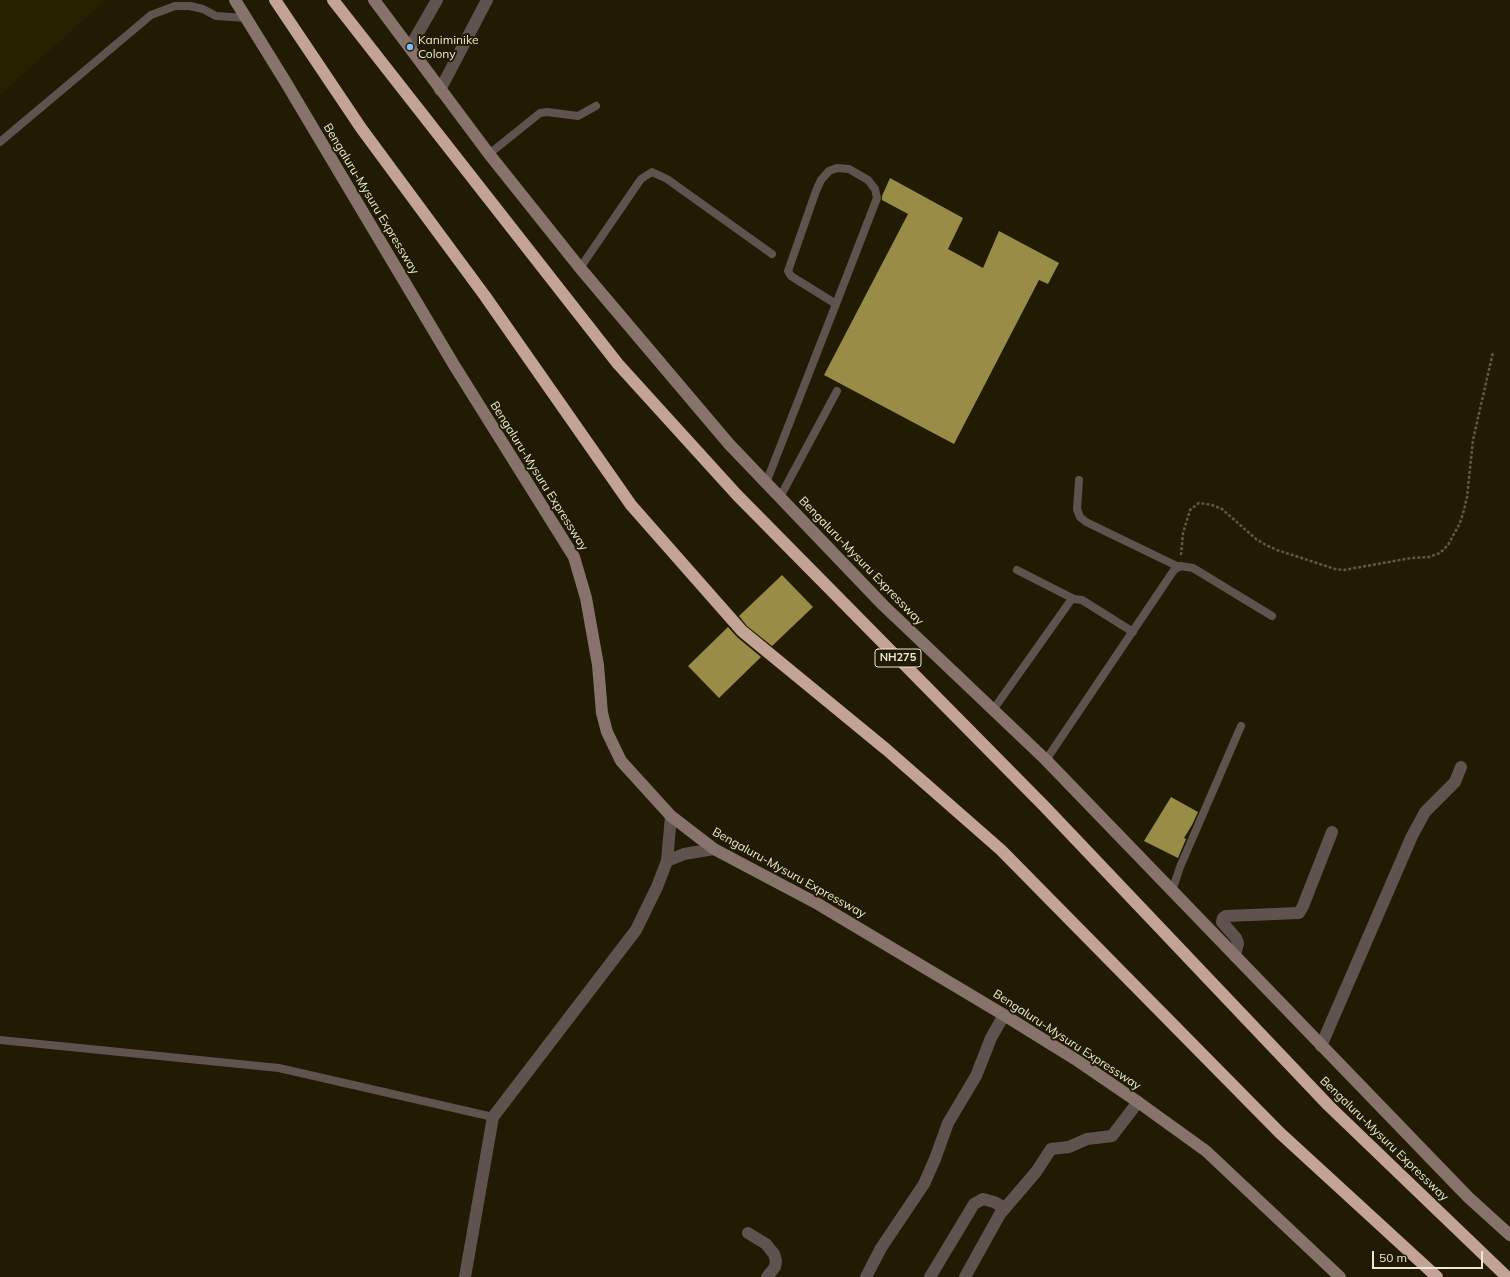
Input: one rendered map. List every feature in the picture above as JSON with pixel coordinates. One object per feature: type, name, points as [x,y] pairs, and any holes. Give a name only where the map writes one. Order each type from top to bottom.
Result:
[{"type":"highway","points":[[275,0],[360,128],[485,296],[631,505],[742,631],[888,750],[1001,850],[1280,1132],[1437,1277]]},
{"type":"highway","name":"Bengaluru-Mysuru Expressway","points":[[333,0],[618,364],[737,495],[1045,807],[1329,1106],[1507,1277]]},
{"type":"street","name":"Bengaluru-Mysuru Expressway","points":[[235,0],[450,358],[574,557],[586,598],[598,665],[602,713],[607,732],[621,762],[671,816],[714,849],[818,904],[1004,1015],[1078,1061],[1138,1102],[1206,1151],[1340,1277]]},
{"type":"street","name":"Bengaluru-Mysuru Expressway","points":[[374,0],[489,154],[580,268],[729,444],[883,605],[1046,760],[1468,1198],[1510,1235]]},
{"type":"street","points":[[410,47],[436,0]]},
{"type":"street","points":[[440,90],[487,0]]},
{"type":"street","points":[[1321,1046],[1412,836],[1425,812],[1455,782],[1461,767]]},
{"type":"street","points":[[465,1277],[493,1117],[636,930],[658,887],[667,861],[671,816]]},
{"type":"street","points":[[1234,956],[1238,943],[1236,938],[1222,922],[1222,918],[1226,916],[1299,913],[1332,832]]},
{"type":"street","points":[[667,861],[684,854],[714,849]]},
{"type":"street","points":[[866,1277],[881,1248],[924,1184],[948,1123],[976,1076],[991,1038],[1004,1015]]},
{"type":"street","points":[[965,1277],[1005,1208],[1036,1172],[1051,1149],[1069,1147],[1088,1139],[1112,1136],[1138,1102]]},
{"type":"street","points":[[930,1277],[974,1204],[983,1199],[994,1202],[1005,1208]]},
{"type":"street","points":[[748,1233],[766,1244],[774,1254],[776,1261],[775,1267],[767,1277]]},
{"type":"lane","points":[[0,142],[151,15],[175,6],[190,6],[203,9],[216,16],[246,18]]},
{"type":"lane","points":[[489,154],[540,113],[547,112],[578,116],[596,106]]},
{"type":"lane","points":[[766,483],[836,304],[877,198],[875,189],[868,180],[849,169],[837,168],[829,171],[821,180],[788,271],[791,276],[836,304]]},
{"type":"lane","points":[[580,268],[641,179],[652,172],[666,178],[772,254]]},
{"type":"lane","points":[[780,497],[838,391]]},
{"type":"lane","points":[[1078,480],[1077,509],[1080,517],[1086,522],[1179,567],[1193,568],[1272,616]]},
{"type":"lane","points":[[1046,760],[1174,570],[1179,567]]},
{"type":"lane","points":[[1016,570],[1074,599],[1082,600],[1133,632]]},
{"type":"lane","points":[[993,710],[1071,600],[1074,599]]},
{"type":"lane","points":[[1172,891],[1180,867],[1241,726]]},
{"type":"lane","points":[[0,1040],[278,1068],[493,1117]]},
{"type":"path","points":[[1179,567],[1183,534],[1190,510],[1199,503],[1212,505],[1222,509],[1256,539],[1266,545],[1335,569],[1344,570],[1411,558],[1429,557],[1440,553],[1448,546],[1460,523],[1464,510],[1467,497],[1473,440],[1494,352]]},
{"type":"shaded area","points":[[0,0],[106,0],[0,95]]},
{"type":"building","points":[[890,178],[963,218],[948,249],[983,268],[999,231],[1059,263],[1048,284],[1039,280],[954,444],[824,375],[908,214],[882,200],[882,196]]},
{"type":"building","points":[[782,575],[813,607],[772,646],[747,626],[739,616]]},
{"type":"building","points":[[728,627],[737,637],[761,657],[719,698],[688,666]]},
{"type":"building","points":[[1171,797],[1198,812],[1184,838],[1186,839],[1178,858],[1144,841]]},
{"type":"place","name":"Kaniminike Colony","points":[[410,47]]}]
